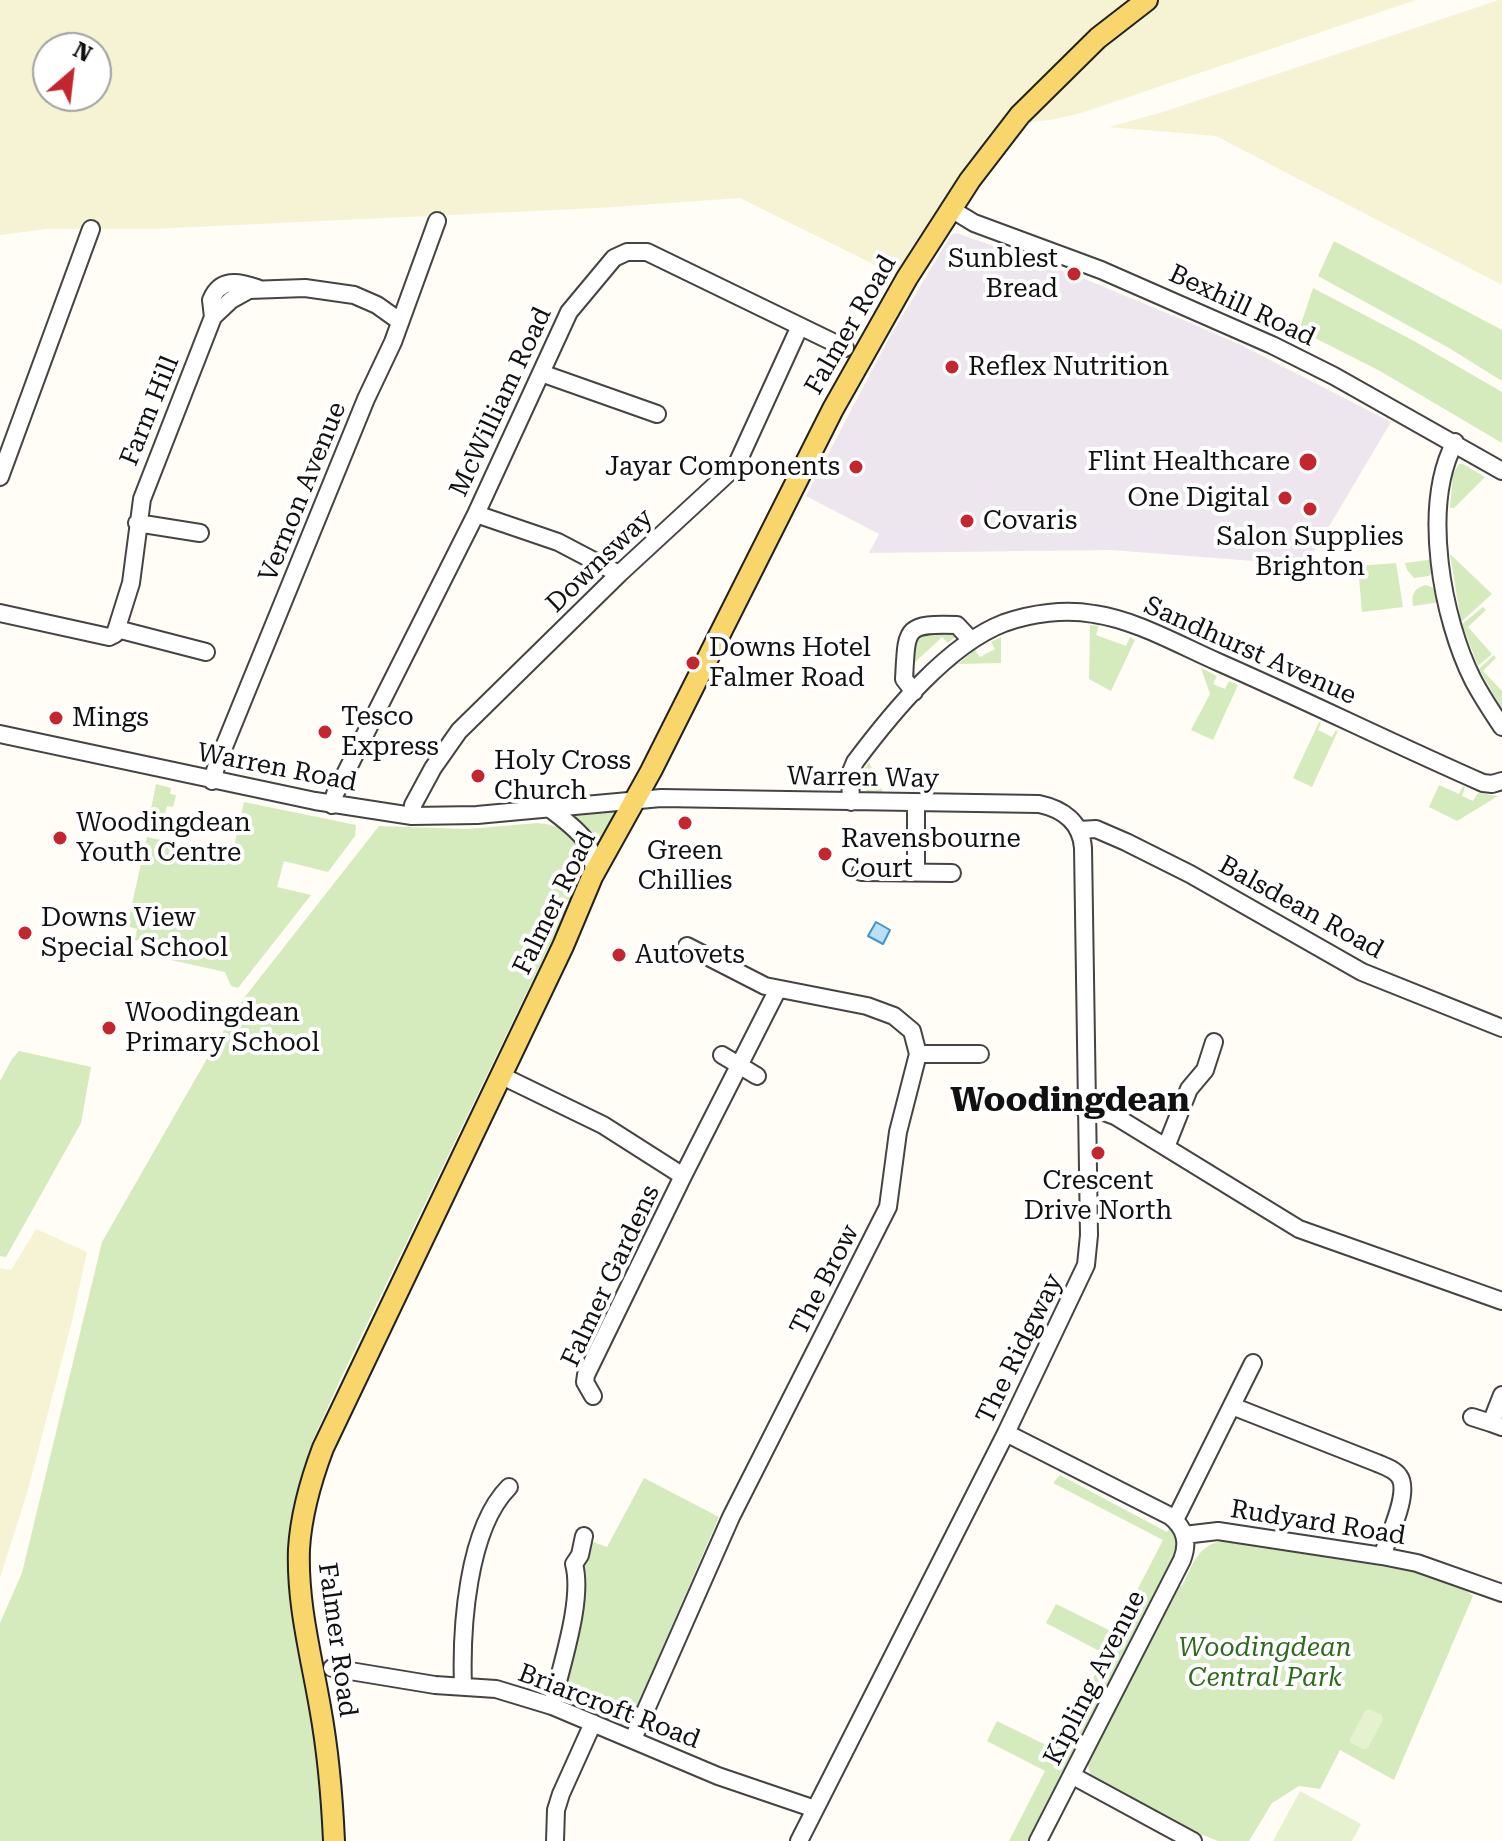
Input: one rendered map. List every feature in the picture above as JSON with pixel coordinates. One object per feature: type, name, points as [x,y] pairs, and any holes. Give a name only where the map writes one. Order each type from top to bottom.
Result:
[{"type":"main road","name":"Falmer Road","points":[[334,1841],[323,1724],[300,1596],[300,1541],[309,1491],[331,1428],[563,946],[592,877],[636,799],[833,409],[884,317],[951,209],[1020,115],[1098,38],[1147,0]]},
{"type":"street","name":"Bexhill Road","points":[[951,209],[974,223],[1101,270],[1209,315],[1334,376],[1502,471]]},
{"type":"street","name":"Vernon Avenue","points":[[212,781],[366,399],[393,342],[398,320],[437,221]]},
{"type":"street","points":[[0,477],[91,229]]},
{"type":"street","name":"McWilliam Road","points":[[332,805],[476,514],[573,305],[610,261],[627,252],[641,251],[653,255],[845,348]]},
{"type":"street","name":"Farm Hill","points":[[117,629],[131,583],[137,523],[148,481],[213,317],[231,300],[257,288],[309,289],[354,295],[377,305],[398,320]]},
{"type":"street","name":"Downsway","points":[[412,816],[413,805],[433,768],[459,731],[619,574],[736,466],[800,326]]},
{"type":"street","points":[[541,373],[657,414]]},
{"type":"street","points":[[1455,442],[1440,491],[1439,545],[1446,599],[1473,679],[1502,727]]},
{"type":"street","points":[[476,514],[558,542],[619,574]]},
{"type":"street","points":[[137,523],[200,533]]},
{"type":"street","name":"Sandhurst Avenue","points":[[851,802],[850,774],[853,765],[947,658],[971,640],[1005,623],[1031,616],[1077,612],[1111,617],[1220,663],[1483,783],[1502,781]]},
{"type":"street","points":[[0,613],[109,637],[114,636],[117,629],[206,652]]},
{"type":"street","points":[[914,692],[904,679],[907,637],[912,629],[921,625],[957,625],[971,640]]},
{"type":"street","name":"Warren Road","points":[[0,734],[332,805],[412,816],[477,815],[636,799]]},
{"type":"street","name":"Warren Way","points":[[636,799],[1039,804],[1063,812],[1079,830]]},
{"type":"street","points":[[916,803],[916,872]]},
{"type":"street","points":[[549,808],[586,840],[593,859],[592,877]]},
{"type":"street","name":"Balsdean Road","points":[[1079,830],[1090,828],[1106,832],[1190,874],[1362,972],[1502,1028]]},
{"type":"street","name":"The Ridgway","points":[[799,1841],[1006,1433],[1086,1265],[1089,1235],[1083,848],[1079,830]]},
{"type":"street","points":[[861,872],[952,873]]},
{"type":"street","points":[[687,946],[703,963],[765,986],[867,1006],[894,1016],[912,1031],[918,1054],[980,1054]]},
{"type":"street","name":"Falmer Gardens","points":[[593,1396],[585,1378],[778,989]]},
{"type":"street","points":[[1166,1147],[1189,1089],[1205,1070],[1208,1050]]},
{"type":"street","name":"The Brow","points":[[633,1739],[731,1517],[888,1207],[898,1132],[918,1054]]},
{"type":"street","points":[[722,1055],[757,1076]]},
{"type":"street","name":"Falmer Gardens","points":[[500,1075],[603,1125],[683,1176]]},
{"type":"street","points":[[1086,1112],[1104,1112],[1115,1116],[1314,1236],[1502,1301]]},
{"type":"street","name":"Kipling Avenue","points":[[1038,1841],[1182,1560],[1185,1550],[1180,1528],[1253,1363]]},
{"type":"street","points":[[1472,1417],[1497,1425],[1502,1395]]},
{"type":"street","points":[[1232,1406],[1377,1463],[1399,1476],[1403,1486],[1402,1497],[1382,1556]]},
{"type":"street","points":[[1006,1433],[1180,1528]]},
{"type":"street","points":[[463,1686],[464,1616],[470,1575],[499,1498],[509,1487]]},
{"type":"street","name":"Rudyard Road","points":[[1180,1528],[1218,1531],[1417,1563],[1502,1593]]},
{"type":"street","points":[[552,1706],[566,1651],[578,1579],[567,1562],[580,1555],[584,1536]]},
{"type":"street","name":"Briarcroft Road","points":[[332,1668],[435,1685],[496,1689],[552,1706],[718,1776],[815,1809]]},
{"type":"street","points":[[555,1841],[556,1810],[561,1794],[593,1723]]},
{"type":"street","points":[[1073,1776],[1193,1841]]},
{"type":"shaded area","points":[[0,0],[1416,0],[1078,114],[1009,124],[899,277],[740,198],[598,208],[151,229],[47,229],[0,235]]},
{"type":"shaded area","points":[[1502,0],[1502,285],[1216,136],[1109,127],[1163,112]]},
{"type":"shaded area","points":[[957,233],[1080,277],[1193,324],[1243,346],[1391,422],[1308,562],[1280,563],[1111,550],[869,553],[879,534],[806,496],[889,338],[951,235]]},
{"type":"shaded area","points":[[36,1229],[87,1252],[27,1493],[0,1578],[0,1268],[11,1270]]},
{"type":"green space","points":[[1334,241],[1502,330],[1502,381],[1318,276]]},
{"type":"green space","points":[[1313,288],[1502,392],[1502,443],[1380,371],[1299,330]]},
{"type":"green space","points":[[1459,464],[1485,477],[1454,508],[1450,508],[1453,474]]},
{"type":"green space","points":[[1450,554],[1492,594],[1461,622]]},
{"type":"green space","points":[[1435,559],[1434,570],[1429,576],[1414,578],[1405,563]]},
{"type":"green space","points":[[1396,563],[1403,607],[1362,612],[1358,566]]},
{"type":"green space","points":[[1426,585],[1436,589],[1441,602],[1413,606],[1414,592]]},
{"type":"green space","points":[[1483,607],[1486,610],[1468,627],[1492,654],[1478,666],[1462,624]]},
{"type":"green space","points":[[1090,625],[1099,626],[1096,635],[1126,646],[1130,637],[1135,640],[1111,691],[1089,679]]},
{"type":"green space","points":[[961,632],[948,643],[942,637],[910,667],[916,674],[908,683],[912,633]]},
{"type":"green space","points":[[1001,637],[1001,663],[958,664],[975,650],[980,657],[995,649],[991,642]]},
{"type":"green space","points":[[1494,655],[1496,658],[1483,671],[1502,691],[1502,709],[1479,669]]},
{"type":"green space","points":[[1201,668],[1217,676],[1213,684],[1225,689],[1229,681],[1238,685],[1213,740],[1191,730],[1210,694]]},
{"type":"green space","points":[[1319,722],[1318,730],[1332,737],[1338,731],[1312,787],[1293,778]]},
{"type":"green space","points":[[869,762],[884,794],[869,793],[861,786],[860,776]]},
{"type":"green space","points":[[156,784],[171,788],[170,794],[176,795],[173,807],[167,806],[164,817],[150,814]]},
{"type":"green space","points":[[1439,785],[1459,794],[1463,786],[1462,796],[1473,801],[1478,793],[1498,796],[1457,821],[1429,807]]},
{"type":"green space","points":[[244,802],[356,825],[355,836],[328,872],[284,861],[277,887],[311,895],[238,988],[231,986],[225,972],[171,960],[173,949],[135,940],[137,929],[127,926],[147,837],[232,855]]},
{"type":"green space","points":[[621,807],[601,852],[572,816],[574,814]]},
{"type":"green space","points":[[537,823],[561,829],[575,841],[579,860],[575,883],[578,886],[341,1378],[313,1440],[294,1509],[290,1570],[321,1767],[319,1783],[324,1841],[0,1841],[0,1623],[22,1573],[102,1242],[244,998],[379,826],[467,829]]},
{"type":"green space","points":[[19,1051],[91,1067],[81,1123],[6,1257],[0,1256],[0,1081]]},
{"type":"green space","points":[[1060,1475],[1167,1532],[1170,1527],[1177,1551],[1030,1841],[1009,1841],[1045,1771],[987,1741],[997,1721],[1056,1750],[1105,1654],[1046,1623],[1056,1604],[1115,1633],[1163,1540],[1053,1483]]},
{"type":"green space","points":[[644,1478],[719,1517],[626,1731],[570,1705],[564,1691],[588,1540],[607,1547]]},
{"type":"green space","name":"Woodingdean Central Park","points":[[1223,1541],[1411,1571],[1463,1588],[1473,1596],[1394,1780],[1340,1750],[1320,1789],[1299,1786],[1272,1803],[1249,1841],[1218,1841],[1180,1826],[1091,1777],[1087,1762],[1178,1585],[1182,1586],[1207,1546]]},
{"type":"green space","points":[[1369,1709],[1382,1715],[1383,1720],[1368,1748],[1363,1749],[1351,1743],[1350,1739]]},
{"type":"green space","points":[[1300,1791],[1361,1824],[1352,1841],[1273,1841]]},
{"type":"water","points":[[876,922],[890,930],[883,944],[868,936]]},
{"type":"place","name":"Sunblest Bread","points":[[1074,274]]},
{"type":"place","name":"Reflex Nutrition","points":[[952,367]]},
{"type":"place","name":"Flint Healthcare","points":[[1308,462]]},
{"type":"place","name":"Jayar Components","points":[[856,467]]},
{"type":"place","name":"One Digital","points":[[1285,498]]},
{"type":"place","name":"Salon Supplies Brighton","points":[[1310,509]]},
{"type":"place","name":"Covaris","points":[[967,521]]},
{"type":"place","name":"Downs Hotel Falmer Road","points":[[693,663]]},
{"type":"place","name":"Mings","points":[[56,718]]},
{"type":"place","name":"Tesco Express","points":[[325,732]]},
{"type":"place","name":"Holy Cross Church","points":[[478,776]]},
{"type":"place","name":"Green Chillies","points":[[685,823]]},
{"type":"place","name":"Woodingdean Youth Centre","points":[[60,838]]},
{"type":"place","name":"Ravensbourne Court","points":[[825,854]]},
{"type":"place","name":"Downs View Special School","points":[[25,933]]},
{"type":"place","name":"Autovets","points":[[619,955]]},
{"type":"place","name":"Woodingdean Primary School","points":[[109,1028]]},
{"type":"place","name":"Crescent Drive North","points":[[1098,1153]]},
{"type":"district","name":"Woodingdean","points":[[1070,1101]]}]
